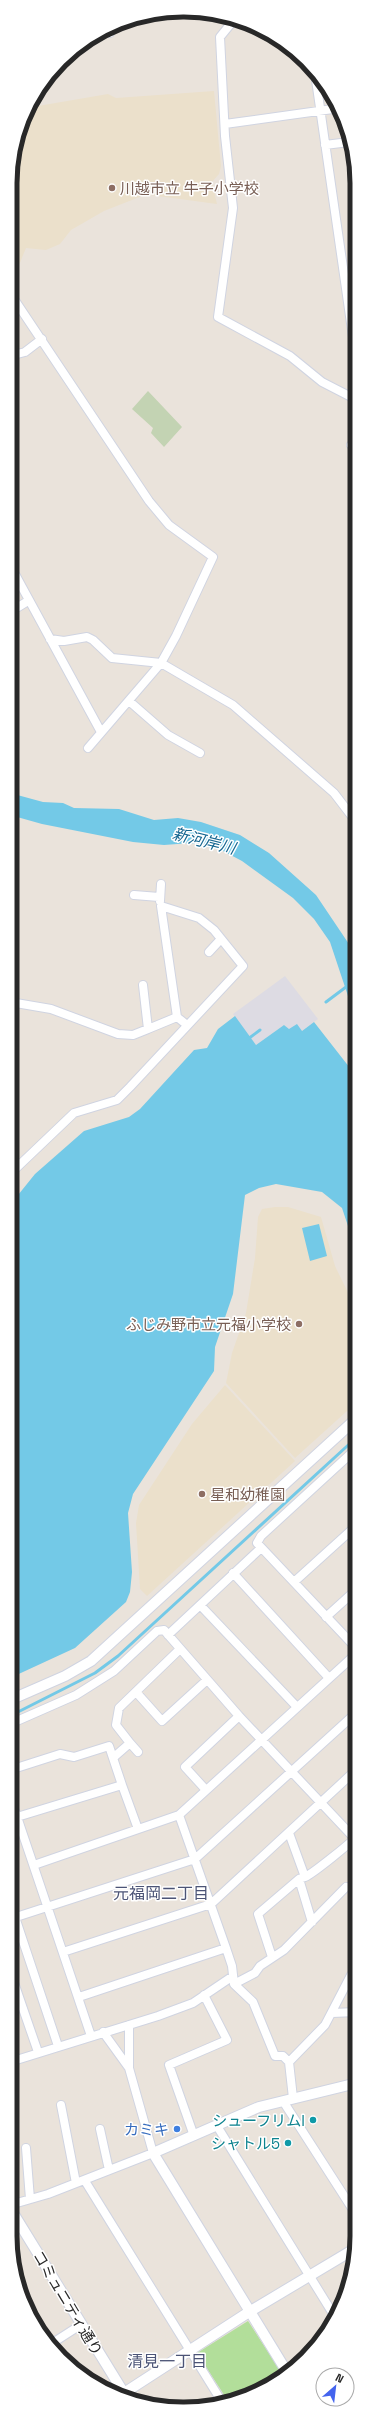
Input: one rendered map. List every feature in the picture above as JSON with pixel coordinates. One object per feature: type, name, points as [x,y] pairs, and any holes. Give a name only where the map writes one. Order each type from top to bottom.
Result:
[{"type":"street","points":[[231,24],[220,37],[225,124],[233,208],[218,317],[290,356],[322,382],[350,396]]},
{"type":"street","points":[[316,82],[350,317]]},
{"type":"street","points":[[225,124],[333,109]]},
{"type":"street","points":[[325,146],[345,143]]},
{"type":"street","points":[[17,303],[149,501],[169,525],[212,557],[176,636],[161,663],[88,748]]},
{"type":"street","points":[[17,354],[25,352],[42,339]]},
{"type":"street","points":[[17,579],[101,732]]},
{"type":"street","points":[[17,608],[28,601]]},
{"type":"street","points":[[50,639],[64,641],[87,637],[93,640],[112,658],[161,663],[233,705],[334,793],[350,814]]},
{"type":"street","points":[[129,701],[168,736],[200,753]]},
{"type":"street","points":[[161,884],[159,897],[177,1017],[188,1025]]},
{"type":"street","points":[[134,895],[159,897]]},
{"type":"street","points":[[17,1167],[74,1113],[117,1100],[242,966],[222,940],[199,918],[161,906]]},
{"type":"street","points":[[209,952],[222,940]]},
{"type":"street","points":[[143,985],[148,1029]]},
{"type":"street","points":[[17,1003],[52,1009],[118,1034],[133,1035],[177,1017]]},
{"type":"street","points":[[17,1697],[65,1676],[91,1661],[350,1424]]},
{"type":"street","points":[[350,1454],[261,1536],[257,1543],[350,1642]]},
{"type":"street","points":[[294,1582],[350,1531]]},
{"type":"street","points":[[168,1635],[261,1548]]},
{"type":"street","points":[[233,1574],[329,1678]]},
{"type":"street","points":[[326,1617],[350,1595]]},
{"type":"street","points":[[200,1605],[297,1707]]},
{"type":"street","points":[[17,1721],[76,1695],[114,1671],[157,1630],[164,1630],[179,1650],[239,1716],[320,1804],[350,1833]]},
{"type":"street","points":[[138,1752],[116,1725],[119,1708],[179,1650]]},
{"type":"street","points":[[34,1865],[179,1815],[262,1741],[350,1658]]},
{"type":"street","points":[[136,1692],[162,1721],[207,1680]]},
{"type":"street","points":[[206,1790],[185,1767],[239,1716]]},
{"type":"street","points":[[17,1917],[195,1859],[350,1718]]},
{"type":"street","points":[[114,1756],[130,1743]]},
{"type":"street","points":[[17,1768],[60,1754],[74,1757],[109,1746],[114,1756],[122,1785],[138,1829]]},
{"type":"street","points":[[63,1952],[211,1904],[350,1776]]},
{"type":"street","points":[[91,2036],[17,1817],[122,1785]]},
{"type":"street","points":[[179,1815],[226,1948],[233,1980],[253,2002],[275,2056],[282,2056],[289,2062]]},
{"type":"street","points":[[288,1833],[302,1878],[312,1922]]},
{"type":"street","points":[[272,1957],[258,1914],[302,1878],[312,1874],[350,1842]]},
{"type":"street","points":[[17,2060],[130,2025],[193,2003],[204,1995],[233,1980],[255,1973],[272,1957],[284,1950],[346,1887]]},
{"type":"street","points":[[17,1929],[58,2046]]},
{"type":"street","points":[[79,1997],[226,1948]]},
{"type":"street","points":[[350,1979],[325,2025],[289,2062],[288,2100],[350,2204]]},
{"type":"street","points":[[17,1991],[38,2052]]},
{"type":"street","points":[[194,2136],[169,2065],[227,2040],[204,1995]]},
{"type":"street","points":[[332,2013],[350,2012]]},
{"type":"street","points":[[130,2025],[129,2068],[153,2153],[285,2368]]},
{"type":"street","points":[[104,2032],[129,2068]]},
{"type":"street","points":[[17,2204],[85,2181],[218,2126],[259,2107],[350,2085]]},
{"type":"street","points":[[60,2105],[76,2183]]},
{"type":"street","points":[[218,2126],[332,2312]]},
{"type":"street","points":[[100,2128],[109,2170]]},
{"type":"street","points":[[26,2148],[30,2199]]},
{"type":"street","points":[[85,2181],[220,2398]]},
{"type":"street","name":"コミュニティ通り","points":[[17,2218],[123,2390]]},
{"type":"street","points":[[129,2393],[249,2312],[349,2252]]},
{"type":"street","points":[[55,2341],[82,2324]]},
{"type":"shaded area","name":"川越市立 牛子小学校","points":[[214,91],[221,166],[219,174],[212,182],[217,204],[150,195],[142,196],[104,211],[71,230],[60,244],[46,250],[26,248],[17,270],[18,162],[26,130],[35,107],[108,94],[116,98]]},
{"type":"shaded area","points":[[285,976],[318,1019],[302,1031],[289,1029],[284,1025],[256,1045],[233,1014]]},
{"type":"shaded area","name":"ふじみ野市立元福小学校","points":[[288,1207],[321,1217],[335,1266],[350,1297],[350,1408],[295,1458],[226,1383],[232,1353],[246,1313],[255,1258],[258,1217],[262,1209]]},
{"type":"shaded area","name":"星和幼稚園","points":[[225,1385],[295,1461],[147,1596],[140,1589],[136,1523],[139,1505],[192,1424]]},
{"type":"green space","points":[[148,391],[182,427],[164,447],[151,433],[153,428],[132,409]]},
{"type":"green space","points":[[248,2321],[280,2371],[257,2385],[225,2397],[197,2353]]},
{"type":"water","name":"新河岸川","points":[[17,795],[43,802],[63,803],[74,808],[119,809],[154,820],[178,818],[201,822],[240,835],[269,853],[316,895],[350,946],[350,1002],[330,942],[314,919],[293,898],[242,861],[221,850],[191,843],[164,845],[133,842],[42,824],[17,817]]},
{"type":"water","points":[[235,1016],[256,1045],[284,1025],[289,1029],[297,1024],[302,1031],[314,1022],[350,1068],[350,1232],[342,1208],[322,1192],[276,1184],[259,1188],[245,1195],[233,1294],[215,1347],[214,1371],[133,1494],[128,1513],[132,1572],[130,1592],[126,1602],[75,1648],[17,1675],[17,1196],[35,1174],[84,1131],[129,1117],[140,1109],[194,1050],[207,1048],[218,1029]]},
{"type":"water","points":[[319,1224],[327,1256],[310,1261],[302,1228]]},
{"type":"waterway","points":[[326,1002],[346,987]]},
{"type":"waterway","points":[[248,1039],[260,1030]]},
{"type":"waterway","points":[[17,1712],[95,1673],[118,1656],[350,1443]]},
{"type":"place","name":"川越市立 牛子小学校","points":[[112,188]]},
{"type":"place","name":"ふじみ野市立元福小学校","points":[[299,1324]]},
{"type":"place","name":"星和幼稚園","points":[[202,1494]]},
{"type":"place","name":"シューフリムI","points":[[313,2120]]},
{"type":"place","name":"カミキ","points":[[177,2129]]},
{"type":"place","name":"シャトル5","points":[[288,2143]]},
{"type":"district","name":"元福岡二丁目","points":[[161,1893]]},
{"type":"district","name":"清見一丁目","points":[[167,2361]]}]
